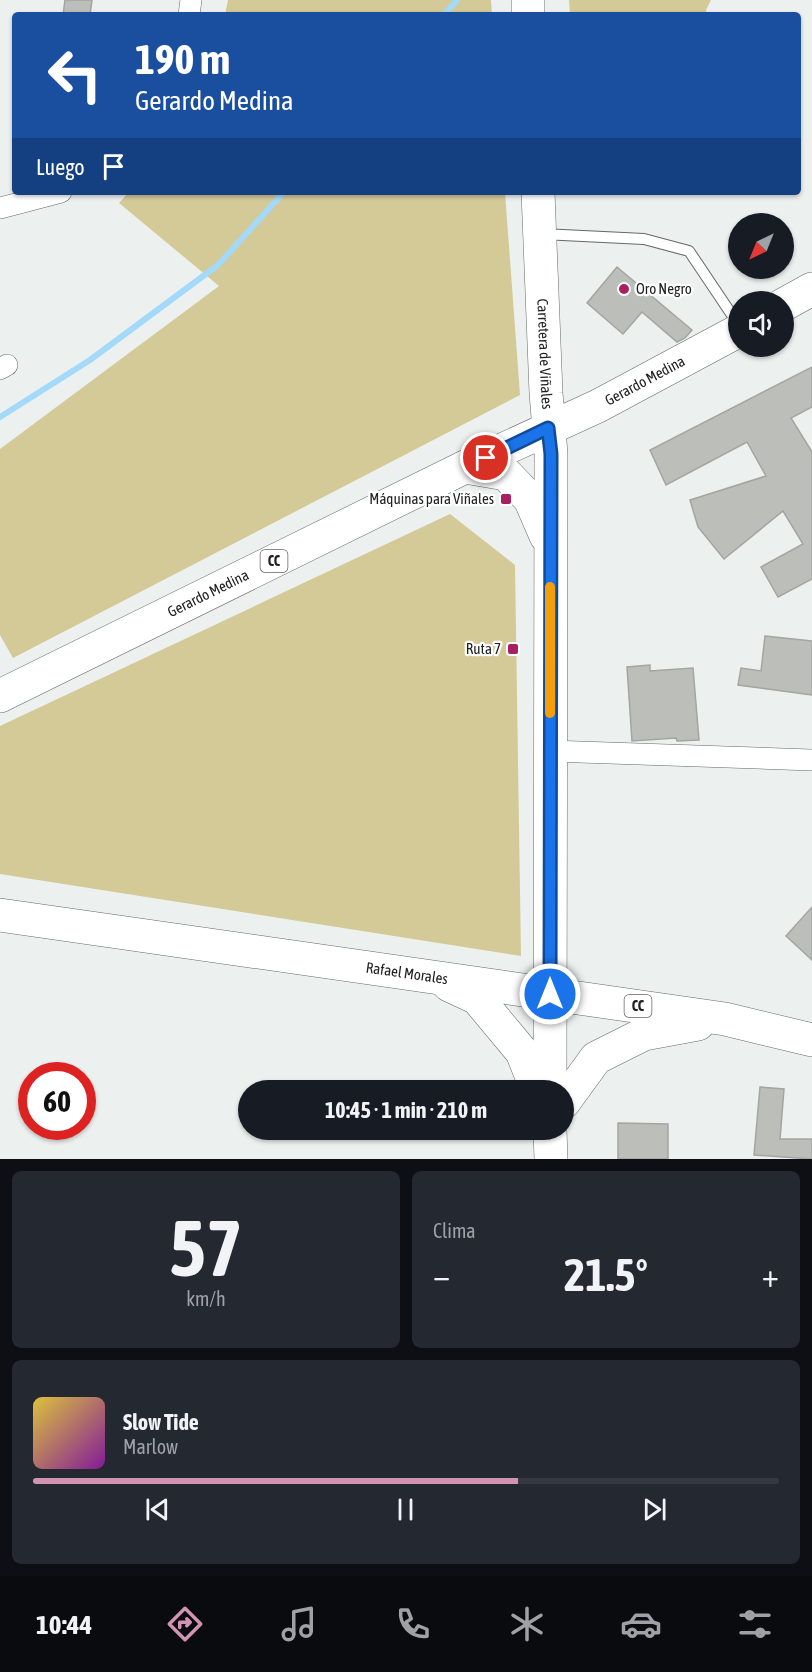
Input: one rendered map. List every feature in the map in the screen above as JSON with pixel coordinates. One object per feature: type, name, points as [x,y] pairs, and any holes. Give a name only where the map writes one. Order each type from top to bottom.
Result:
[{"type":"main road","name":"Carretera de Viñales","points":[[538,195],[551,454],[550,1080]]},
{"type":"main road","points":[[794,299],[812,289]]},
{"type":"main road","name":"Gerardo Medina","points":[[0,696],[465,467],[598,406],[728,336]]},
{"type":"main road","points":[[465,467],[506,474],[530,499],[550,546]]},
{"type":"main road","name":"Rafael Morales","points":[[0,915],[725,1019],[812,1040]]},
{"type":"main road","points":[[428,976],[477,998],[522,1052],[533,1080]]},
{"type":"main road","points":[[574,1089],[597,1058],[644,1034],[725,1019]]},
{"type":"main road","points":[[550,1140],[551,1159]]},
{"type":"street","points":[[0,208],[50,195]]},
{"type":"street","points":[[550,751],[812,760]]},
{"type":"lane","points":[[540,234],[644,238],[689,251],[728,309]]},
{"type":"shaded area","points":[[228,0],[491,0],[492,12],[226,12]]},
{"type":"shaded area","points":[[569,0],[711,0],[706,12],[570,12]]},
{"type":"shaded area","points":[[126,195],[505,195],[520,395],[13,658],[0,635],[0,449],[219,286],[119,203]]},
{"type":"shaded area","points":[[450,514],[515,565],[521,956],[0,874],[0,726]]},
{"type":"building","points":[[65,0],[92,0],[90,12],[63,12]]},
{"type":"building","points":[[617,267],[692,330],[685,338],[677,342],[642,312],[623,334],[587,303]]},
{"type":"building","points":[[812,367],[812,407],[791,418],[812,452],[812,579],[778,597],[761,567],[803,544],[783,511],[724,559],[698,527],[690,500],[766,476],[747,442],[666,485],[650,450]]},
{"type":"building","points":[[765,636],[812,641],[812,695],[738,685],[741,668],[761,671]]},
{"type":"building","points":[[650,665],[650,671],[693,668],[699,740],[677,741],[676,738],[632,741],[627,667]]},
{"type":"building","points":[[812,907],[812,960],[786,936]]},
{"type":"building","points":[[760,1087],[784,1089],[780,1139],[812,1139],[812,1159],[754,1155]]},
{"type":"building","points":[[618,1123],[668,1124],[668,1159],[618,1159]]},
{"type":"waterway","points":[[447,12],[457,0]]},
{"type":"waterway","points":[[0,417],[90,360],[218,265],[281,195]]},
{"type":"slow traffic","points":[[550,587],[550,713]]},
{"type":"place","name":"Oro Negro","points":[[624,289]]},
{"type":"place","name":"Máquinas para Viñales","points":[[506,499]]},
{"type":"place","name":"Ruta 7","points":[[513,649]]},
{"type":"route","points":[[486,458],[548,428],[551,454],[550,994]]}]
